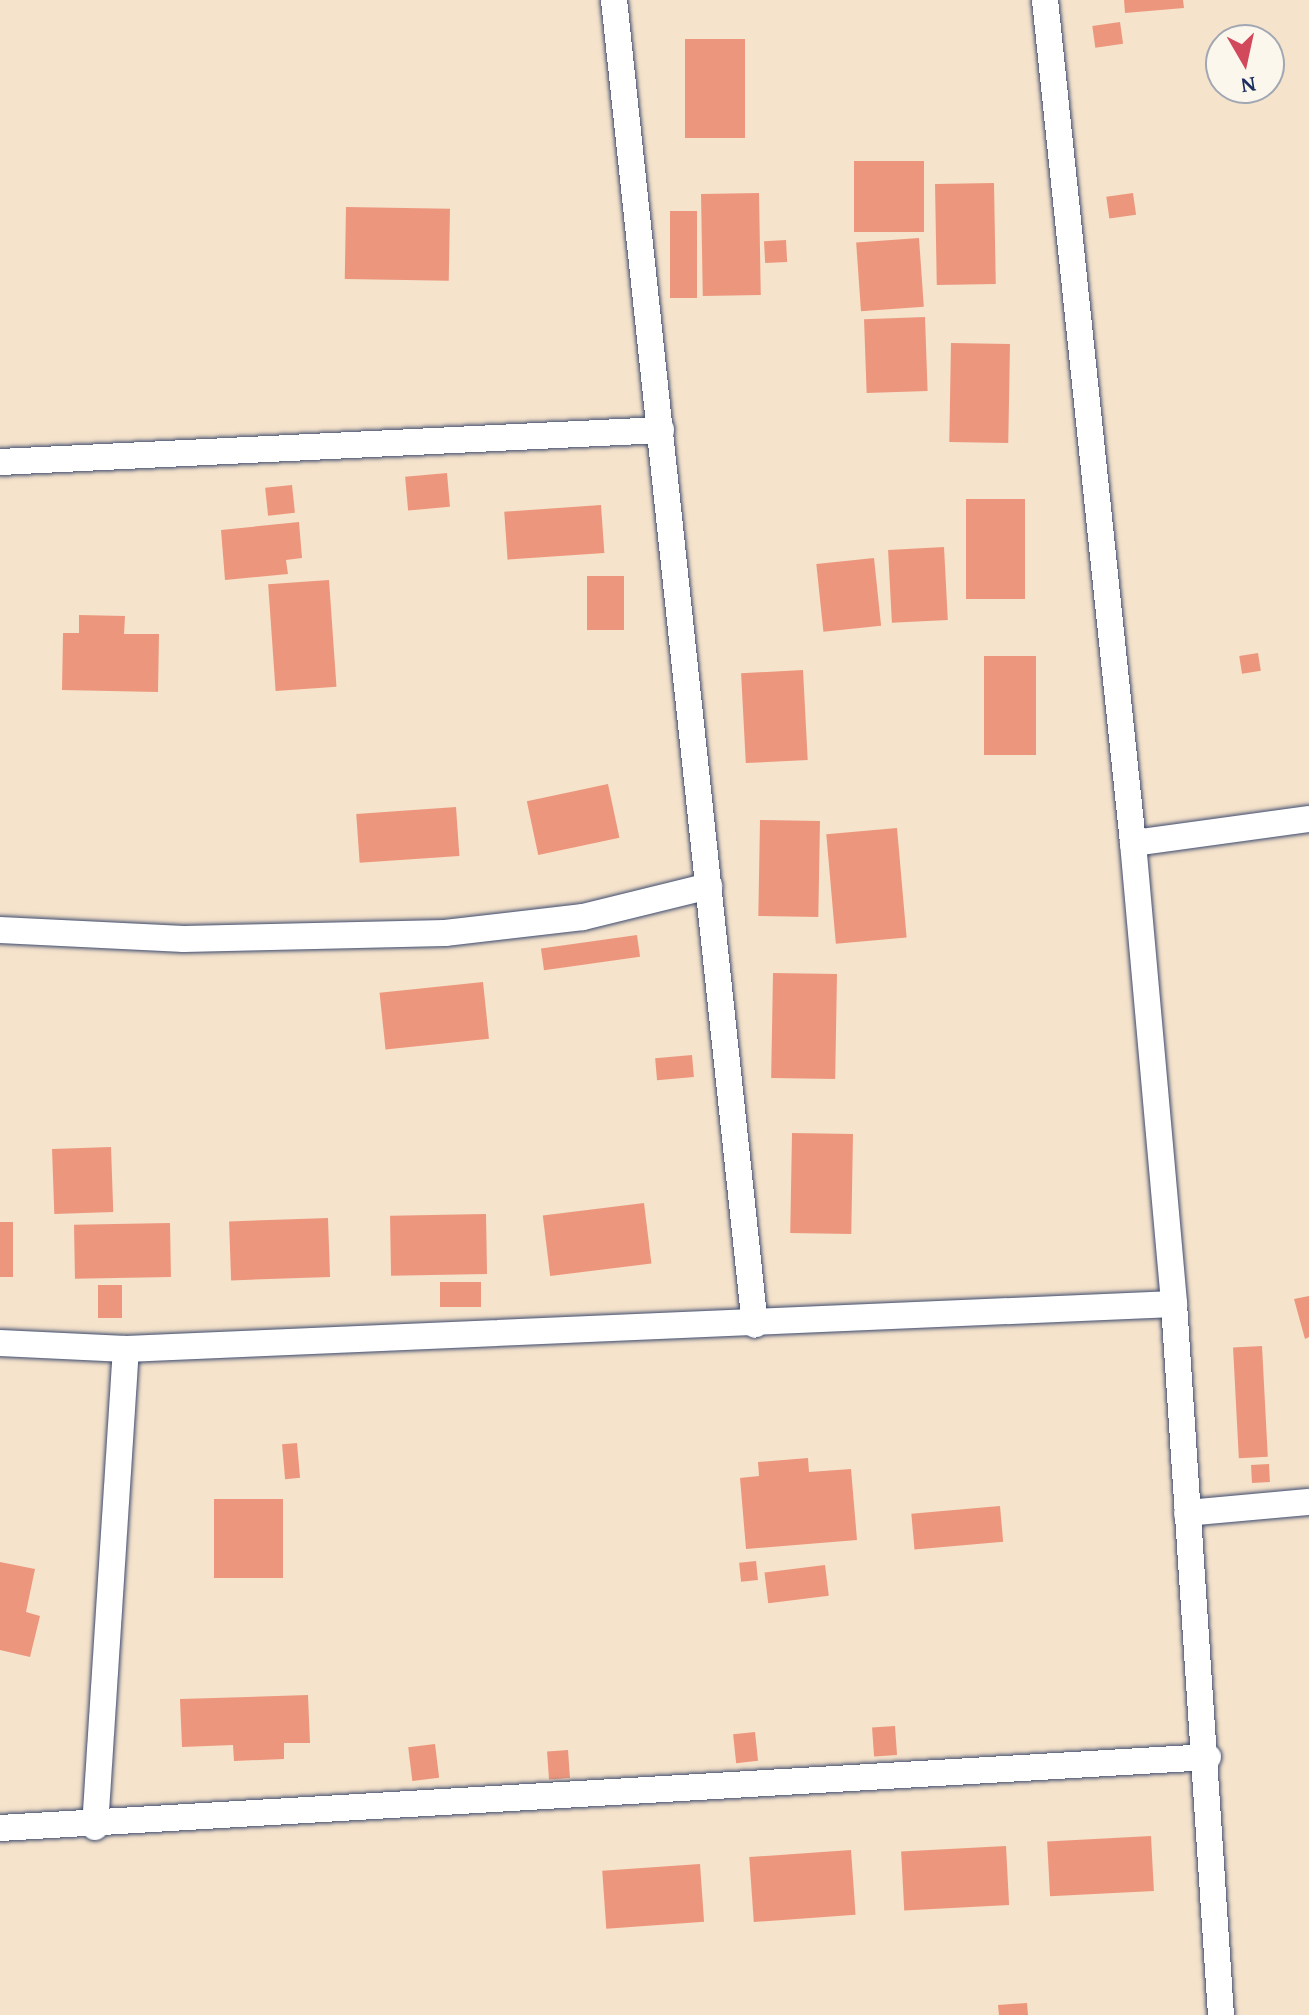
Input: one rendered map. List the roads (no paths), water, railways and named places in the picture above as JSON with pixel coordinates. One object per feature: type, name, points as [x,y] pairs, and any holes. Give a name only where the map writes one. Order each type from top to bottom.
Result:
[{"type":"street","points":[[614,0],[755,1325]]},
{"type":"street","points":[[1045,0],[1133,843],[1174,1304],[1187,1513],[1208,1757],[1221,2015]]},
{"type":"street","points":[[0,462],[661,430]]},
{"type":"street","points":[[1133,843],[1309,819]]},
{"type":"street","points":[[0,930],[184,939],[445,933],[583,917],[709,886]]},
{"type":"street","points":[[0,1343],[126,1349],[755,1325],[1174,1304]]},
{"type":"street","points":[[95,1827],[126,1349]]},
{"type":"street","points":[[1187,1513],[1309,1502]]},
{"type":"street","points":[[0,1828],[95,1827],[1208,1757]]}]
